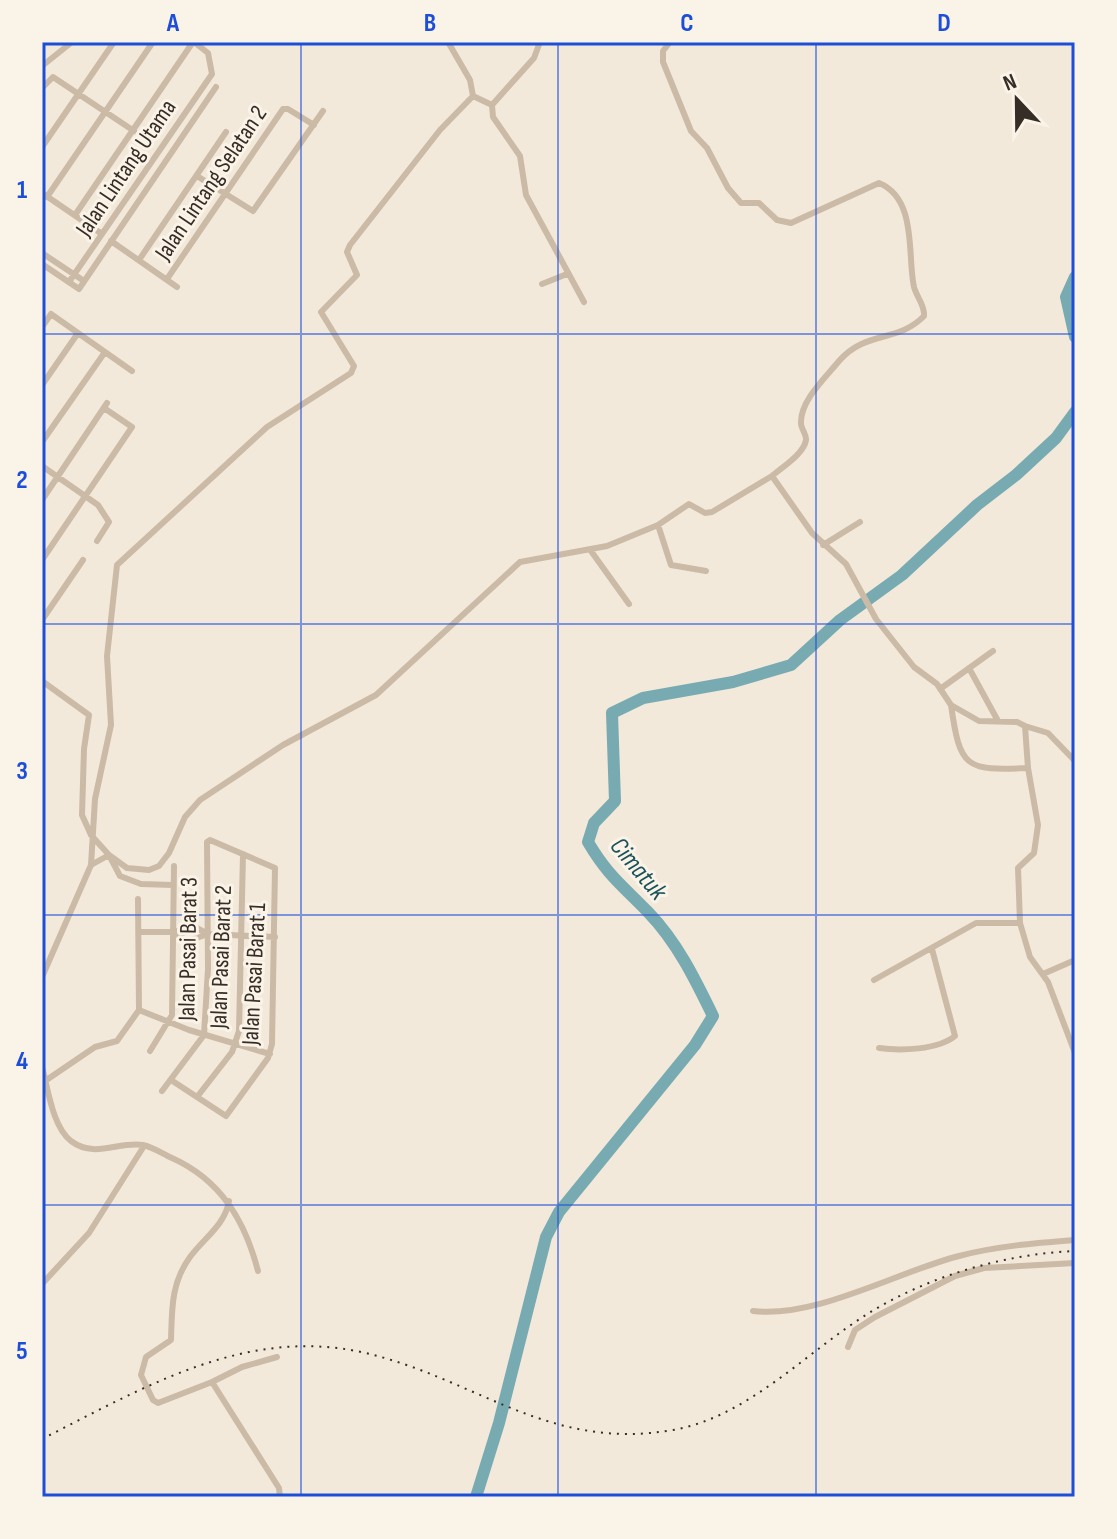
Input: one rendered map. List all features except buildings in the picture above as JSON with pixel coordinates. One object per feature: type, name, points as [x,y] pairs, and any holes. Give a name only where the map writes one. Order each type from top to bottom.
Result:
[{"type":"street","points":[[42,66],[72,42]]},
{"type":"street","points":[[42,147],[114,42]]},
{"type":"street","points":[[102,234],[44,195],[153,42]]},
{"type":"street","points":[[75,215],[193,42]]},
{"type":"street","name":"Jalan Lintang Utama","points":[[193,42],[208,53],[212,74],[69,282],[79,289],[216,87]]},
{"type":"street","points":[[448,42],[470,80],[473,96]]},
{"type":"street","points":[[540,42],[534,58],[492,105],[493,117],[520,156],[522,184],[584,302]]},
{"type":"street","points":[[42,681],[89,715],[80,802],[91,835],[109,855],[127,868],[157,867],[169,853],[185,817],[200,800],[283,745],[376,695],[467,615],[513,567],[536,557],[591,551],[658,525],[689,504],[705,513],[712,512],[772,476],[804,445],[806,439],[800,422],[805,408],[848,352],[861,341],[914,325],[924,316],[913,284],[912,240],[895,196],[879,183],[791,223],[777,220],[759,203],[737,199],[707,148],[688,126],[663,62],[663,51],[670,42]]},
{"type":"street","points":[[42,88],[51,77],[134,131]]},
{"type":"street","points":[[473,96],[492,105]]},
{"type":"street","points":[[42,977],[91,865],[91,835],[109,742],[107,656],[117,565],[267,427],[351,373],[354,366],[350,358],[321,316],[357,275],[347,249],[440,130],[473,96]]},
{"type":"street","name":"Jalan Lintang Selatan 2","points":[[167,279],[285,108],[314,125]]},
{"type":"street","points":[[197,176],[253,211],[323,111]]},
{"type":"street","points":[[139,260],[226,132]]},
{"type":"street","points":[[162,146],[171,153]]},
{"type":"street","points":[[111,241],[177,287]]},
{"type":"street","points":[[42,253],[84,281]]},
{"type":"street","points":[[42,264],[69,282]]},
{"type":"street","points":[[542,284],[567,274]]},
{"type":"street","points":[[42,327],[51,314],[132,371]]},
{"type":"street","points":[[42,385],[78,333]]},
{"type":"street","points":[[42,442],[105,352]]},
{"type":"street","points":[[42,500],[106,405],[132,427],[42,560]]},
{"type":"street","points":[[42,466],[98,505],[109,522],[97,541]]},
{"type":"street","points":[[772,476],[792,508],[823,545],[841,557],[876,619],[914,667],[940,689],[951,705],[975,720],[998,721],[1048,733],[1075,761]]},
{"type":"street","points":[[823,545],[860,522]]},
{"type":"street","points":[[658,525],[671,565],[706,571]]},
{"type":"street","points":[[591,551],[629,604]]},
{"type":"street","points":[[42,620],[83,560]]},
{"type":"street","points":[[940,689],[993,651]]},
{"type":"street","points":[[969,668],[998,721]]},
{"type":"street","points":[[951,705],[957,748],[975,766],[985,770],[1028,768]]},
{"type":"street","points":[[1025,726],[1028,768],[1038,825],[1034,853],[1018,868],[1020,923],[1032,962],[1043,974],[1075,1053]]},
{"type":"street","name":"Jalan Pasai Barat 3","points":[[162,1091],[204,1035],[208,841],[243,854]]},
{"type":"street","name":"Jalan Pasai Barat 1","points":[[197,1097],[226,1116],[270,1054],[275,868],[243,854]]},
{"type":"street","name":"Jalan Pasai Barat 2","points":[[197,1097],[236,1044],[243,854]]},
{"type":"street","points":[[91,865],[109,855]]},
{"type":"street","points":[[109,855],[114,870],[126,880],[173,885]]},
{"type":"street","points":[[150,1051],[169,1023],[174,996],[174,866]]},
{"type":"street","points":[[44,1082],[95,1047],[117,1041],[139,1010],[138,899]]},
{"type":"street","points":[[874,980],[981,921],[1020,923]]},
{"type":"street","points":[[140,932],[173,932],[193,926],[208,934]]},
{"type":"street","points":[[173,932],[177,938],[188,941],[208,934],[275,937]]},
{"type":"street","points":[[879,1048],[904,1050],[943,1042],[955,1036],[932,949]]},
{"type":"street","points":[[1043,974],[1075,960]]},
{"type":"street","points":[[139,1010],[204,1035],[270,1054]]},
{"type":"street","points":[[42,1067],[44,1082],[60,1125],[73,1142],[104,1150],[144,1146],[186,1166],[229,1201],[247,1234],[258,1271]]},
{"type":"street","points":[[171,1080],[197,1097]]},
{"type":"street","points":[[42,1284],[89,1233],[144,1146]]},
{"type":"street","points":[[229,1201],[221,1221],[179,1276],[173,1291],[171,1340],[146,1357],[141,1367],[149,1394],[158,1403],[242,1367],[277,1357]]},
{"type":"street","points":[[753,1311],[801,1307],[873,1287],[959,1256],[1075,1240]]},
{"type":"street","points":[[848,1347],[851,1334],[875,1317],[955,1276],[984,1268],[1075,1263]]},
{"type":"street","points":[[212,1382],[279,1488],[280,1497]]},
{"type":"waterway","name":"Cimatuk","points":[[1075,277],[1066,297],[1075,337]]},
{"type":"waterway","name":"Cimatuk","points":[[476,1497],[499,1423],[546,1237],[559,1212],[695,1045],[713,1016],[677,948],[609,872],[588,842],[594,823],[615,801],[612,713],[643,698],[733,682],[791,665],[840,620],[902,575],[977,505],[1016,475],[1056,438],[1075,412]]},
{"type":"railway","points":[[42,1439],[156,1382],[196,1367],[235,1355],[276,1348],[318,1346],[361,1352],[402,1363],[512,1409],[587,1431],[628,1434],[673,1430],[700,1423],[751,1398],[869,1313],[917,1288],[994,1262],[1075,1251]]}]
